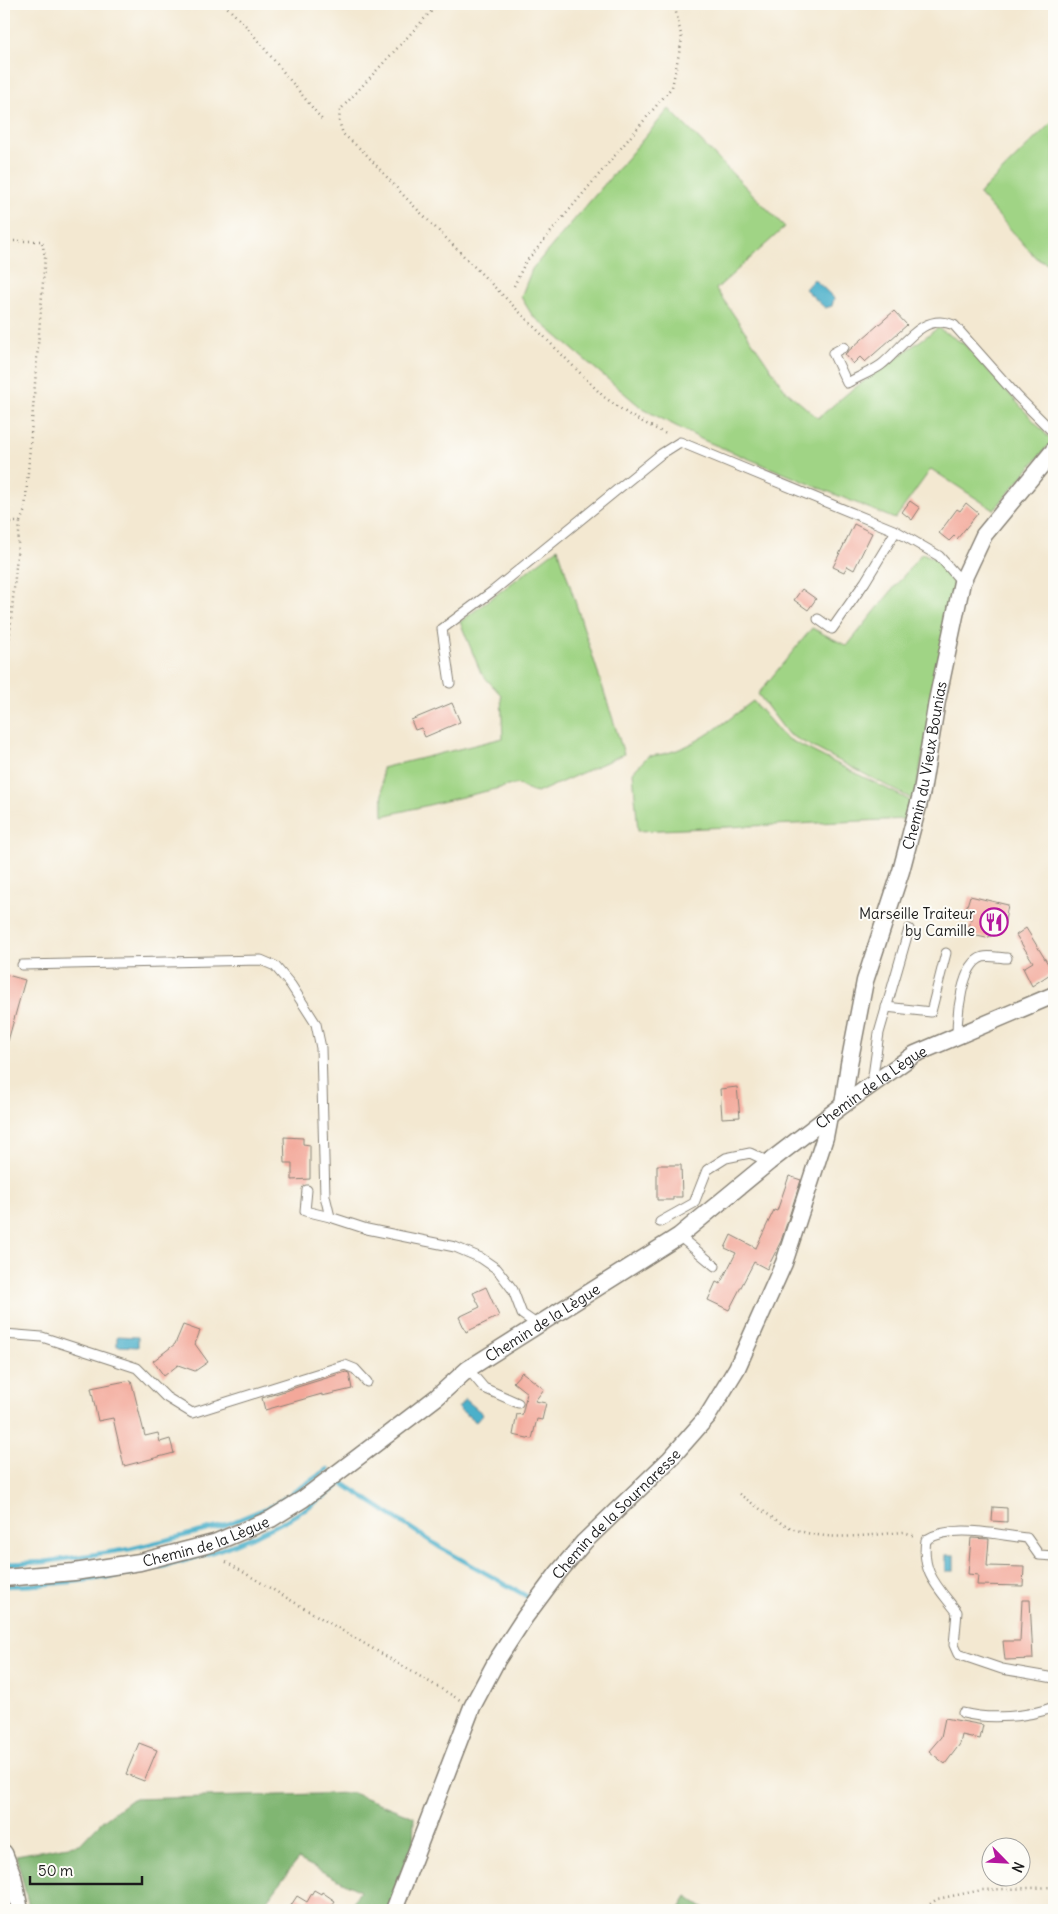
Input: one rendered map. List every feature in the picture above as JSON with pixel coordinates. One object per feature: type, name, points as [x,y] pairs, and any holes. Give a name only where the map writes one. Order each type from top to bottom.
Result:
[{"type":"street","name":"Chemin du Vieux Bounias","points":[[843,1105],[848,1064],[865,981],[901,871],[922,791],[937,701],[962,582],[984,535],[1053,454]]},
{"type":"street","name":"Chemin de la Lègue","points":[[4,1578],[74,1572],[140,1562],[214,1543],[271,1519],[303,1499],[436,1397],[468,1369],[679,1236],[769,1162],[843,1105],[914,1054],[1054,995]]},
{"type":"street","name":"Chemin de la Sournaresse","points":[[394,1910],[472,1707],[502,1652],[557,1574],[584,1542],[670,1458],[701,1424],[737,1368],[784,1263],[825,1136],[829,1116]]},
{"type":"street","points":[[4,1853],[13,1876],[20,1910]]},
{"type":"lane","points":[[844,348],[833,353],[847,383],[882,364],[903,342],[930,323],[942,320],[954,325],[1017,396],[1054,433]]},
{"type":"lane","points":[[450,683],[442,629],[524,567],[661,454],[680,442],[896,531],[939,556],[962,582]]},
{"type":"lane","points":[[818,619],[832,629],[865,582],[896,531]]},
{"type":"lane","points":[[872,1084],[879,1033],[909,928]]},
{"type":"lane","points":[[886,1007],[931,1012],[946,952]]},
{"type":"lane","points":[[957,1036],[958,1010],[972,964],[983,957],[1007,958]]},
{"type":"lane","points":[[22,965],[261,960],[275,966],[291,985],[316,1024],[321,1048],[325,1196],[330,1217]]},
{"type":"lane","points":[[660,1222],[694,1203],[707,1170],[726,1158],[750,1153],[769,1162]]},
{"type":"lane","points":[[307,1190],[305,1211],[367,1229],[455,1247],[481,1258],[497,1269],[513,1290],[522,1314],[539,1326]]},
{"type":"lane","points":[[679,1236],[715,1266]]},
{"type":"lane","points":[[4,1334],[42,1337],[137,1368],[166,1397],[192,1413],[345,1365],[355,1369],[367,1382]]},
{"type":"lane","points":[[468,1369],[484,1388],[518,1403]]},
{"type":"lane","points":[[1054,1556],[1039,1555],[1027,1538],[969,1532],[936,1533],[926,1540],[924,1558],[932,1579],[956,1612],[954,1645],[958,1654],[1002,1669],[1054,1678]]},
{"type":"lane","points":[[963,1713],[977,1717],[1004,1716],[1043,1711],[1054,1707]]},
{"type":"path","points":[[224,4],[247,27],[324,122]]},
{"type":"path","points":[[438,4],[340,110],[339,121],[343,134],[365,153],[405,197],[604,396],[631,416],[680,442]]},
{"type":"path","points":[[514,286],[525,263],[672,87],[682,39],[675,8],[672,4]]},
{"type":"path","points":[[4,241],[42,241],[45,257],[25,510],[20,522],[4,698]]},
{"type":"path","points":[[4,522],[20,522]]},
{"type":"path","points":[[739,1494],[776,1519],[795,1529],[828,1536],[904,1532],[926,1540]]},
{"type":"path","points":[[226,1562],[348,1636],[472,1707]]},
{"type":"path","points":[[922,1910],[937,1899],[982,1890],[1054,1887]]},
{"type":"green space","points":[[669,109],[785,227],[716,289],[786,391],[818,418],[849,392],[938,328],[964,344],[1052,441],[994,510],[931,469],[895,519],[703,440],[643,409],[532,315],[521,297],[532,269]]},
{"type":"green space","points":[[1054,120],[1054,266],[1036,258],[979,194]]},
{"type":"green space","points":[[558,548],[624,754],[537,793],[516,784],[383,816],[382,768],[503,738],[501,695],[481,673],[460,622]]},
{"type":"green space","points":[[922,553],[936,559],[956,586],[914,800],[788,734],[758,694],[812,628],[847,646]]},
{"type":"green space","points":[[753,701],[784,737],[913,802],[906,819],[638,831],[633,772],[648,756],[663,754],[691,744],[717,728]]},
{"type":"green space","points":[[353,1793],[414,1817],[413,1849],[388,1910],[349,1910],[360,1891],[298,1859],[260,1910],[30,1910],[16,1855],[80,1844],[102,1821],[132,1799]]},
{"type":"green space","points":[[687,1897],[707,1910],[679,1910]]},
{"type":"water","points":[[814,279],[834,298],[832,306],[825,308],[805,289]]},
{"type":"water","points":[[117,1336],[138,1337],[138,1347],[117,1346]]},
{"type":"water","points":[[465,1399],[483,1414],[476,1422],[458,1408]]},
{"type":"water","points":[[946,1555],[954,1555],[954,1571],[946,1571]]},
{"type":"building","points":[[894,311],[907,325],[865,362],[860,357],[853,364],[845,354]]},
{"type":"building","points":[[910,501],[920,508],[912,520],[902,512]]},
{"type":"building","points":[[966,503],[978,513],[957,539],[954,536],[949,541],[939,533],[957,509],[960,511]]},
{"type":"building","points":[[854,524],[872,533],[854,570],[847,566],[844,572],[833,567]]},
{"type":"building","points":[[802,589],[816,599],[808,610],[794,600]]},
{"type":"building","points":[[452,703],[460,722],[425,737],[421,728],[415,730],[411,720]]},
{"type":"building","name":"Marseille Traiteur by Camille","points":[[970,896],[1008,905],[1003,931],[986,938],[968,934],[972,914],[965,912]]},
{"type":"building","points":[[1026,928],[1053,972],[1032,986],[1023,968],[1033,962],[1016,935]]},
{"type":"building","points":[[4,974],[25,980],[8,1041],[4,1040]]},
{"type":"building","points":[[737,1087],[740,1117],[722,1118],[720,1089]]},
{"type":"building","points":[[284,1137],[303,1138],[303,1144],[310,1145],[310,1179],[292,1180],[292,1163],[285,1163]]},
{"type":"building","points":[[657,1165],[681,1165],[682,1197],[673,1197],[673,1200],[657,1200]]},
{"type":"building","points":[[789,1176],[801,1180],[781,1241],[767,1269],[754,1262],[729,1310],[708,1300],[716,1282],[720,1284],[736,1253],[725,1248],[731,1235],[756,1248],[774,1210],[777,1211]]},
{"type":"building","points":[[486,1287],[499,1316],[466,1332],[459,1317],[480,1307],[473,1293]]},
{"type":"building","points":[[183,1325],[200,1331],[195,1344],[208,1362],[195,1371],[178,1365],[164,1376],[153,1361],[175,1344]]},
{"type":"building","points":[[346,1372],[349,1373],[352,1389],[322,1396],[322,1394],[265,1410],[262,1398]]},
{"type":"building","points":[[522,1372],[544,1389],[535,1401],[546,1403],[542,1420],[537,1419],[532,1439],[513,1435],[517,1414],[522,1415],[527,1393],[513,1382]]},
{"type":"building","points":[[131,1380],[145,1436],[158,1433],[160,1442],[170,1439],[174,1453],[124,1466],[113,1418],[98,1421],[91,1388]]},
{"type":"building","points":[[993,1507],[1007,1508],[1007,1522],[992,1521]]},
{"type":"building","points":[[971,1538],[989,1539],[987,1566],[1024,1567],[1023,1586],[977,1585],[978,1575],[968,1574]]},
{"type":"building","points":[[1022,1600],[1030,1600],[1033,1659],[1005,1660],[1003,1641],[1020,1641]]},
{"type":"building","points":[[945,1718],[983,1725],[980,1739],[962,1735],[960,1744],[945,1764],[929,1751],[941,1737]]},
{"type":"building","points":[[139,1743],[157,1750],[144,1781],[126,1774]]},
{"type":"building","points":[[314,1890],[321,1894],[322,1892],[335,1901],[329,1910],[288,1910],[297,1896],[307,1902]]},
{"type":"waterway","points":[[4,1564],[44,1562],[130,1549],[223,1526],[274,1505],[328,1469]]},
{"type":"waterway","points":[[4,1586],[93,1579],[138,1572],[182,1562],[225,1548],[266,1530],[306,1509],[342,1483],[441,1548],[528,1597]]},
{"type":"place","name":"Marseille Traiteur by Camille","points":[[994,922]]}]
